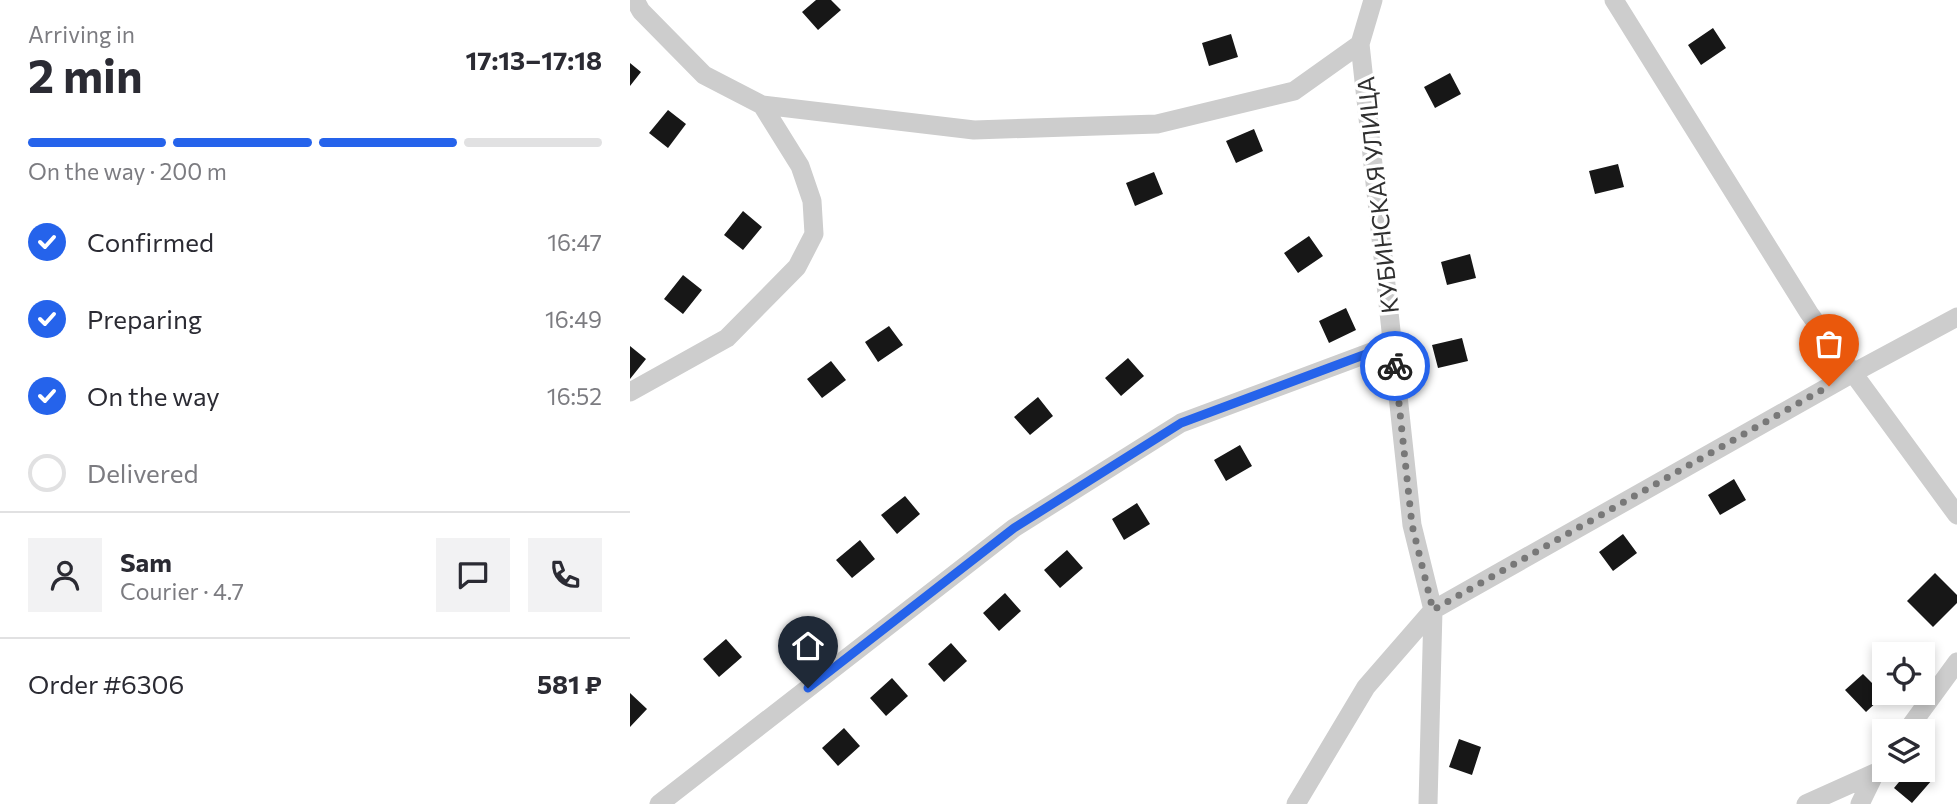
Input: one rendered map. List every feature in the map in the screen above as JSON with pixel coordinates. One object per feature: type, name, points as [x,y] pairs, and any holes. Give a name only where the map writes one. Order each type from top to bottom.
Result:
[{"type":"street","points":[[630,392],[727,338],[797,267],[814,234],[812,201],[800,166],[762,105],[704,75],[641,11],[635,0]]},
{"type":"street","name":"КУБИНСКАЯ УЛИЦА","points":[[1373,0],[1360,44],[1412,525],[1433,610],[1428,804]]},
{"type":"street","points":[[1614,0],[1809,313],[1957,515]]},
{"type":"street","name":"КУБИНСКАЯ УЛИЦА","points":[[762,105],[974,130],[1157,124],[1294,91],[1360,44]]},
{"type":"street","points":[[1296,804],[1366,687],[1433,610],[1957,317]]},
{"type":"street","points":[[659,804],[1014,528],[1181,423],[1393,344]]},
{"type":"street","points":[[1915,719],[1957,662]]},
{"type":"street","points":[[1806,804],[1872,771]]},
{"type":"street","points":[[1860,804],[1872,782]]},
{"type":"building","points":[[816,0],[831,0],[841,10],[818,30],[802,12]]},
{"type":"building","points":[[1713,28],[1726,48],[1701,65],[1688,45]]},
{"type":"building","points":[[1231,34],[1238,57],[1209,66],[1202,43]]},
{"type":"building","points":[[630,63],[641,72],[630,86]]},
{"type":"building","points":[[1450,73],[1461,94],[1435,108],[1424,87]]},
{"type":"building","points":[[668,110],[686,124],[668,148],[649,133]]},
{"type":"building","points":[[1254,129],[1263,151],[1236,163],[1226,141]]},
{"type":"building","points":[[1618,164],[1624,187],[1595,194],[1589,171]]},
{"type":"building","points":[[1154,172],[1163,194],[1135,206],[1126,183]]},
{"type":"building","points":[[743,211],[762,227],[743,250],[724,235]]},
{"type":"building","points":[[1309,236],[1323,256],[1298,273],[1284,253]]},
{"type":"building","points":[[1470,254],[1476,278],[1447,285],[1441,262]]},
{"type":"building","points":[[683,275],[702,290],[683,314],[664,299]]},
{"type":"building","points":[[1346,308],[1356,330],[1329,343],[1319,321]]},
{"type":"building","points":[[889,326],[903,345],[878,362],[865,342]]},
{"type":"building","points":[[1462,338],[1468,361],[1438,368],[1432,345]]},
{"type":"building","points":[[630,346],[646,359],[630,379]]},
{"type":"building","points":[[1128,358],[1144,376],[1121,396],[1105,378]]},
{"type":"building","points":[[831,361],[846,380],[822,398],[807,379]]},
{"type":"building","points":[[1038,397],[1053,416],[1030,435],[1014,417]]},
{"type":"building","points":[[1240,445],[1252,466],[1226,481],[1214,460]]},
{"type":"building","points":[[1734,479],[1746,500],[1720,515],[1708,495]]},
{"type":"building","points":[[905,496],[920,514],[897,534],[881,515]]},
{"type":"building","points":[[1137,503],[1150,524],[1124,540],[1112,519]]},
{"type":"building","points":[[1623,534],[1637,553],[1613,571],[1599,552]]},
{"type":"building","points":[[860,540],[875,559],[852,578],[836,560]]},
{"type":"building","points":[[1067,550],[1083,568],[1060,588],[1044,570]]},
{"type":"building","points":[[1935,573],[1957,595],[1957,603],[1933,627],[1907,601]]},
{"type":"building","points":[[1005,593],[1021,611],[999,631],[983,613]]},
{"type":"building","points":[[726,639],[742,657],[719,677],[703,659]]},
{"type":"building","points":[[951,643],[967,661],[944,682],[928,664]]},
{"type":"building","points":[[1863,674],[1872,683],[1873,705],[1866,712],[1845,690]]},
{"type":"building","points":[[892,678],[908,696],[886,716],[870,698]]},
{"type":"building","points":[[630,693],[647,709],[630,727]]},
{"type":"building","points":[[844,728],[860,746],[838,766],[822,748]]},
{"type":"building","points":[[1459,739],[1481,747],[1472,775],[1449,767]]},
{"type":"building","points":[[1899,782],[1930,782],[1912,803],[1894,788]]},
{"type":"way so far","points":[[1395,366],[1412,525],[1433,610],[1829,386]]},
{"type":"route","points":[[808,688],[1014,528],[1181,423],[1393,344],[1395,366]]}]
